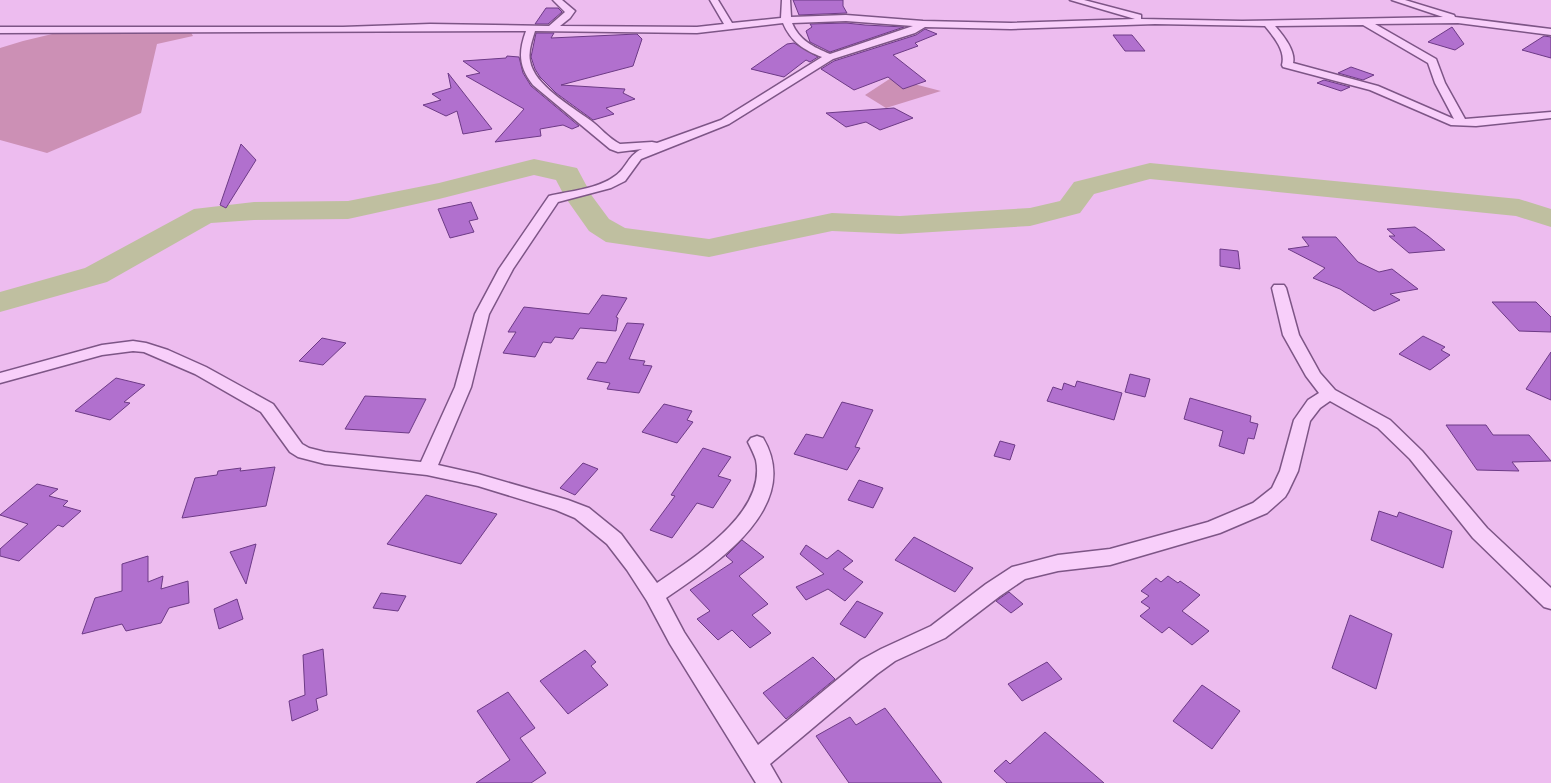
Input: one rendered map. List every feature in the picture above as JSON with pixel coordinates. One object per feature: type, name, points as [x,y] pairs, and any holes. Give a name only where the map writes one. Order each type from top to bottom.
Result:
[{"type":"street","points":[[550,29],[567,16],[570,11],[557,0]]},
{"type":"street","points":[[714,0],[730,27]]},
{"type":"street","points":[[786,0],[784,8],[785,20],[803,45],[829,57]]},
{"type":"street","points":[[1074,0],[1155,21]]},
{"type":"street","points":[[1396,0],[1458,20]]},
{"type":"street","points":[[0,30],[343,30],[430,27],[696,30],[785,20],[846,18],[923,24],[1011,26],[1155,21],[1268,24],[1458,20],[1551,32]]},
{"type":"street","points":[[1366,23],[1432,61],[1440,83],[1462,123]]},
{"type":"street","points":[[427,469],[463,387],[482,314],[506,269],[553,199],[565,194],[587,191],[607,185],[621,178],[631,161],[637,156],[662,144],[724,122],[829,57],[912,31],[923,24]]},
{"type":"street","points":[[1268,24],[1280,37],[1289,58],[1287,65],[1374,88],[1450,122],[1476,123],[1551,114]]},
{"type":"street","points":[[532,29],[526,42],[525,66],[529,74],[543,88],[599,132],[613,146],[626,148],[662,144]]},
{"type":"street","points":[[1535,115],[1551,128]]},
{"type":"street","points":[[1279,288],[1291,335],[1314,376],[1329,394],[1384,424],[1416,456],[1480,533],[1551,601]]},
{"type":"street","points":[[0,378],[96,352],[134,346],[156,350],[267,408],[296,448],[304,453],[325,458],[427,469],[478,480],[562,505],[582,513],[614,539],[634,565],[654,595],[677,638],[769,783]]},
{"type":"street","points":[[756,761],[869,667],[888,655],[938,632],[1018,573],[1058,563],[1110,556],[1213,528],[1260,508],[1279,492],[1286,478],[1302,420],[1314,404],[1329,394]]},
{"type":"street","points":[[654,595],[711,556],[743,526],[756,506],[764,477],[765,462],[757,442]]},
{"type":"shaded area","points":[[73,29],[121,34],[153,29],[189,29],[193,36],[157,44],[141,113],[47,153],[0,140],[0,48]]},
{"type":"shaded area","points":[[891,78],[941,91],[886,108],[865,95]]},
{"type":"building","points":[[793,0],[843,0],[843,6],[847,13],[799,15]]},
{"type":"building","points":[[546,8],[558,8],[562,12],[548,24],[535,24]]},
{"type":"building","points":[[846,23],[904,27],[830,52],[810,42],[806,31],[812,27],[810,24]]},
{"type":"building","points":[[1452,27],[1464,44],[1455,50],[1428,42]]},
{"type":"building","points":[[925,29],[937,34],[915,43],[918,46],[893,55],[926,81],[903,89],[888,77],[854,90],[821,69],[834,61],[916,35]]},
{"type":"building","points":[[536,33],[554,33],[551,38],[637,34],[642,39],[633,66],[561,85],[625,89],[623,93],[635,99],[606,108],[614,114],[593,120],[556,93],[540,77],[531,57]]},
{"type":"building","points":[[1113,35],[1132,35],[1145,51],[1125,51]]},
{"type":"building","points":[[1544,36],[1551,37],[1551,58],[1522,50]]},
{"type":"building","points":[[794,43],[818,57],[810,62],[806,60],[784,77],[751,69],[787,44]]},
{"type":"building","points":[[507,56],[519,57],[523,73],[531,86],[579,126],[572,129],[563,125],[540,129],[541,136],[495,142],[524,109],[466,76],[480,73],[463,61],[506,58]]},
{"type":"building","points":[[1351,67],[1374,75],[1363,80],[1338,73]]},
{"type":"building","points":[[448,73],[492,129],[463,134],[457,111],[446,116],[423,105],[441,100],[432,94],[451,88]]},
{"type":"building","points":[[1324,80],[1350,87],[1341,91],[1317,83]]},
{"type":"building","points":[[894,108],[913,118],[880,130],[866,122],[846,127],[826,113]]},
{"type":"building","points":[[241,144],[256,160],[226,208],[220,205]]},
{"type":"building","points":[[471,202],[478,219],[469,221],[474,232],[450,238],[438,209]]},
{"type":"building","points":[[1415,227],[1445,250],[1409,253],[1389,236],[1395,236],[1387,229]]},
{"type":"building","points":[[1302,237],[1336,237],[1358,262],[1379,272],[1392,269],[1418,289],[1390,294],[1400,300],[1374,311],[1340,289],[1313,278],[1325,268],[1288,249],[1309,246]]},
{"type":"building","points":[[1220,249],[1238,251],[1240,269],[1220,266]]},
{"type":"building","points":[[602,295],[627,298],[616,317],[618,318],[616,331],[580,328],[573,339],[555,337],[551,343],[543,342],[535,357],[503,353],[516,332],[508,332],[524,307],[589,314]]},
{"type":"building","points":[[1492,302],[1536,302],[1551,317],[1551,332],[1519,331]]},
{"type":"building","points":[[627,323],[644,324],[629,359],[645,361],[643,365],[652,366],[639,393],[607,389],[610,383],[587,379],[597,362],[606,363]]},
{"type":"building","points":[[1423,336],[1445,347],[1441,350],[1450,355],[1430,370],[1399,354]]},
{"type":"building","points":[[322,338],[346,343],[323,365],[299,361]]},
{"type":"building","points":[[1551,352],[1551,400],[1526,389]]},
{"type":"building","points":[[1130,374],[1150,379],[1145,397],[1125,392]]},
{"type":"building","points":[[116,378],[145,385],[124,402],[130,403],[110,420],[75,411]]},
{"type":"building","points":[[1077,381],[1122,393],[1114,420],[1047,401],[1053,387],[1062,390],[1064,383],[1075,387]]},
{"type":"building","points":[[365,396],[426,399],[409,433],[345,429]]},
{"type":"building","points":[[1190,398],[1251,416],[1250,422],[1258,424],[1254,439],[1248,438],[1244,454],[1219,446],[1223,431],[1184,419]]},
{"type":"building","points":[[842,402],[873,410],[855,447],[860,448],[847,470],[794,454],[806,434],[823,438]]},
{"type":"building","points":[[664,404],[692,411],[687,420],[693,422],[677,443],[642,432]]},
{"type":"building","points":[[1446,425],[1486,425],[1493,435],[1529,435],[1551,461],[1512,462],[1519,471],[1477,470]]},
{"type":"building","points":[[1000,441],[1015,445],[1010,460],[994,456]]},
{"type":"building","points":[[703,448],[731,457],[718,476],[731,480],[713,508],[697,503],[672,538],[650,530],[675,496],[671,495]]},
{"type":"building","points":[[583,463],[598,469],[575,495],[560,488]]},
{"type":"building","points":[[275,467],[266,506],[182,518],[195,478],[217,475],[218,471],[241,468],[240,471]]},
{"type":"building","points":[[859,480],[883,488],[873,508],[848,500]]},
{"type":"building","points":[[37,484],[58,489],[49,496],[68,501],[63,506],[81,511],[63,527],[58,525],[19,561],[0,556],[0,549],[28,524],[0,515]]},
{"type":"building","points":[[426,495],[497,514],[461,564],[387,544]]},
{"type":"building","points":[[1379,511],[1397,517],[1399,512],[1452,531],[1443,568],[1371,540]]},
{"type":"building","points":[[914,537],[973,568],[955,592],[895,560]]},
{"type":"building","points":[[742,540],[764,557],[739,576],[768,604],[752,615],[771,633],[750,648],[732,630],[718,640],[697,619],[710,611],[690,590],[733,562],[726,556]]},
{"type":"building","points":[[256,544],[246,584],[230,552]]},
{"type":"building","points":[[806,545],[827,559],[838,550],[853,561],[843,569],[863,582],[845,601],[828,589],[806,600],[796,587],[824,574],[800,554]]},
{"type":"building","points":[[148,556],[148,582],[163,576],[161,589],[188,581],[189,603],[169,608],[161,623],[126,631],[122,624],[82,634],[95,598],[122,591],[122,564]]},
{"type":"building","points":[[1168,576],[1178,583],[1180,581],[1200,595],[1182,611],[1209,631],[1192,645],[1169,627],[1162,633],[1140,616],[1150,608],[1141,602],[1149,596],[1141,591],[1156,578],[1161,582]]},
{"type":"building","points":[[1009,592],[1023,604],[1011,613],[996,601]]},
{"type":"building","points":[[381,593],[406,596],[398,611],[373,608]]},
{"type":"building","points":[[237,599],[243,619],[219,629],[214,609]]},
{"type":"building","points":[[857,601],[883,613],[865,638],[840,624]]},
{"type":"building","points":[[1350,615],[1392,634],[1376,689],[1332,668]]},
{"type":"building","points":[[323,649],[327,695],[316,699],[318,710],[292,721],[289,701],[305,695],[303,655]]},
{"type":"building","points":[[585,650],[596,662],[591,666],[608,685],[568,714],[540,681]]},
{"type":"building","points":[[813,657],[835,679],[786,719],[763,693]]},
{"type":"building","points":[[1047,662],[1062,679],[1022,701],[1008,684]]},
{"type":"building","points":[[1202,685],[1240,711],[1212,749],[1173,721]]},
{"type":"building","points":[[508,692],[535,728],[520,738],[546,773],[531,783],[476,783],[510,760],[477,711]]},
{"type":"building","points":[[885,708],[942,783],[849,783],[816,736],[850,717],[856,725]]},
{"type":"building","points":[[1045,732],[1104,783],[1007,783],[994,771],[1006,760],[1010,764]]},
{"type":"waterway","points":[[0,302],[96,275],[204,215],[254,211],[348,210],[439,191],[534,167],[567,174],[579,197],[599,225],[617,236],[709,248],[832,222],[900,225],[1030,217],[1070,207],[1084,188],[1150,171],[1519,208],[1551,218]]}]
